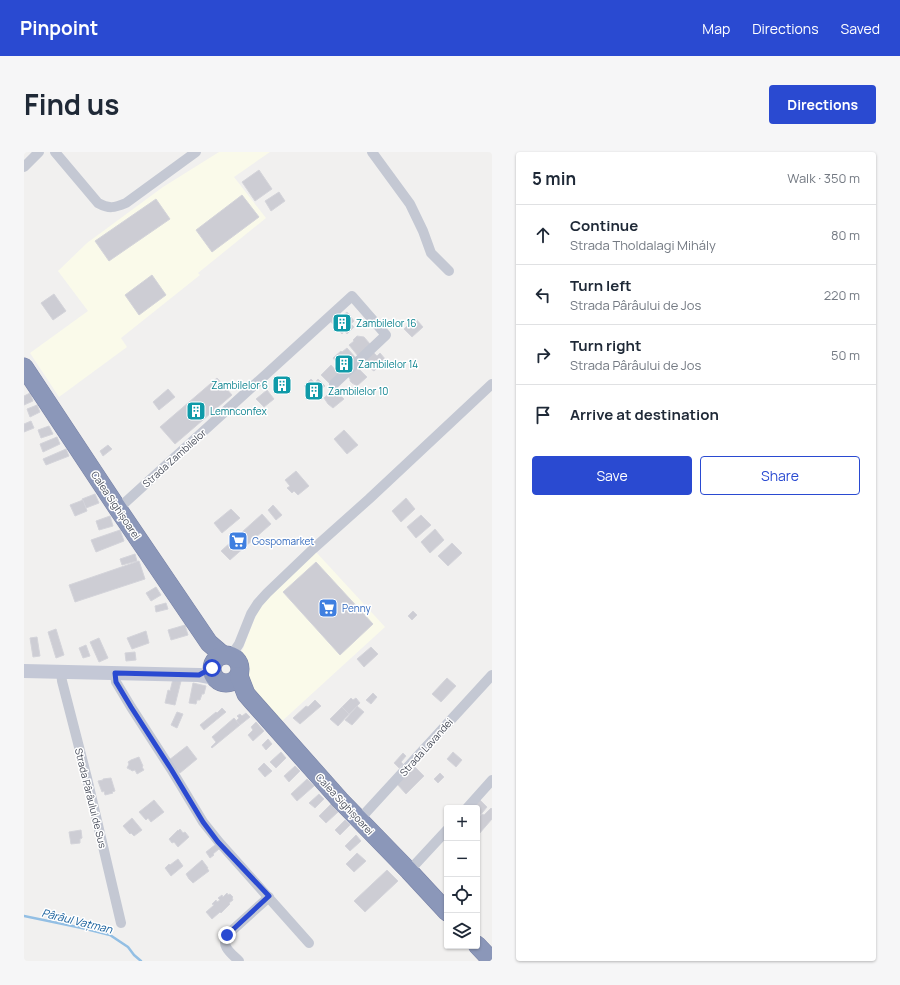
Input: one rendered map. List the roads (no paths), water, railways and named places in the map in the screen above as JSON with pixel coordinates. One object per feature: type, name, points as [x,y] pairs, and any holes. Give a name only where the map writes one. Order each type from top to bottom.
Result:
[{"type":"highway","name":"Calea Sighișoarei","points":[[24,367],[224,666],[246,694],[296,751],[359,820],[444,909]]},
{"type":"highway","points":[[480,948],[492,961]]},
{"type":"street","points":[[24,167],[39,152]]},
{"type":"street","points":[[55,152],[98,202],[106,207],[116,207],[126,203],[196,152]]},
{"type":"street","points":[[372,152],[410,204],[423,231],[431,253],[449,271]]},
{"type":"street","name":"Strada Zambilelor","points":[[118,508],[352,296],[386,335],[334,384]]},
{"type":"street","points":[[24,671],[115,673],[224,666],[251,614],[267,593],[492,384]]},
{"type":"street","name":"Strada Pârâului de Sus","points":[[61,672],[121,923]]},
{"type":"street","points":[[115,673],[116,682],[203,822],[218,842],[269,896],[309,943]]},
{"type":"street","name":"Strada Lavandei","points":[[359,820],[492,674]]},
{"type":"street","points":[[470,805],[492,780]]},
{"type":"street","points":[[409,871],[444,833]]},
{"type":"street","points":[[239,961],[227,948],[224,939],[269,896]]},
{"type":"waterway","name":"Pârâul Vațman","points":[[24,916],[110,935],[128,947],[141,961]]},
{"type":"place","name":"Zambilelor 16","points":[[342,323]]},
{"type":"place","name":"Zambilelor 14","points":[[344,364]]},
{"type":"place","name":"Zambilelor 6","points":[[282,385]]},
{"type":"place","name":"Zambilelor 10","points":[[314,391]]},
{"type":"place","name":"Lemnconfex","points":[[196,411]]},
{"type":"place","name":"Gospomarket","points":[[238,541]]},
{"type":"place","name":"Penny","points":[[328,608]]}]
